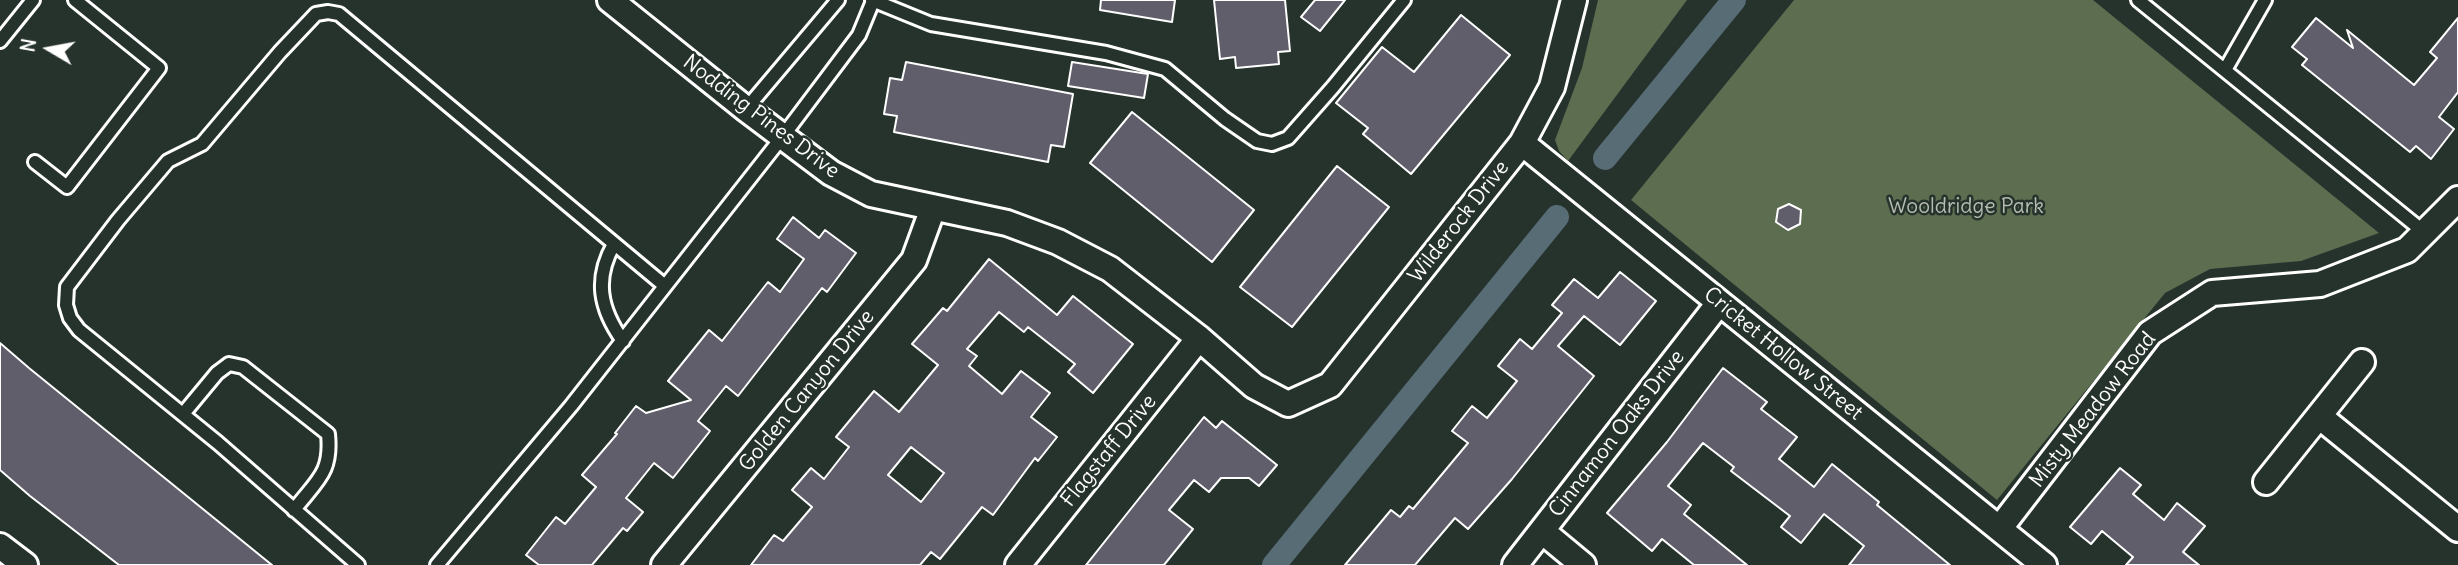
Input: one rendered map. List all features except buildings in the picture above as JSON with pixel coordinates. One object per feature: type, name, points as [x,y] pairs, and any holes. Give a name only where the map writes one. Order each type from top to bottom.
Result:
[{"type":"street","name":"Nodding Pines Drive","points":[[610,0],[831,173],[871,194],[1007,223],[1058,242],[1110,269],[1199,338],[1254,386],[1288,404]]},
{"type":"street","name":"Wilderock Drive","points":[[1288,404],[1330,385],[1522,143],[1552,87],[1574,0]]},
{"type":"street","name":"Cricket Hollow Street","points":[[1522,143],[2044,565]]},
{"type":"street","name":"Misty Meadow Road","points":[[2000,528],[2150,333],[2212,293],[2320,284],[2407,250],[2458,199]]},
{"type":"street","name":"Golden Canyon Drive","points":[[664,565],[914,260],[933,208]]},
{"type":"street","name":"Cinnamon Oaks Drive","points":[[1515,565],[1719,303]]},
{"type":"street","name":"Flagstaff Drive","points":[[1018,565],[1199,338]]},
{"type":"street","points":[[2266,482],[2362,362]]},
{"type":"street","points":[[2319,416],[2458,529]]},
{"type":"street","points":[[1542,531],[1583,565]]},
{"type":"street","points":[[0,546],[25,565]]},
{"type":"lane","points":[[35,162],[67,187],[159,68],[75,0]]},
{"type":"lane","points":[[746,109],[838,0]]},
{"type":"lane","points":[[437,565],[571,406],[783,136],[859,35],[872,0],[931,24],[1106,53],[1165,69],[1225,119],[1257,141],[1272,144],[1288,138],[1334,87],[1404,0]]},
{"type":"lane","points":[[2138,0],[2424,232]]},
{"type":"lane","points":[[2225,70],[2265,0]]},
{"type":"lane","points":[[0,41],[26,2]]},
{"type":"lane","points":[[358,565],[183,414],[79,330],[70,318],[66,305],[67,287],[167,161],[202,144],[316,14],[339,14],[665,286]]},
{"type":"lane","points":[[614,244],[606,259],[602,280],[603,302],[608,321],[623,341]]},
{"type":"lane","points":[[183,414],[217,373],[229,364],[243,367],[328,433],[330,454],[327,468],[294,510]]},
{"type":"green space","points":[[1598,0],[1687,0],[1568,161],[1559,151],[1555,140],[1582,68]]},
{"type":"green space","name":"Wooldridge Park","points":[[1794,0],[2093,0],[2379,233],[2301,261],[2210,269],[2165,293],[1997,500],[1631,200]]},
{"type":"waterway","points":[[1605,158],[1734,0]]},
{"type":"waterway","points":[[1274,565],[1557,217]]}]
